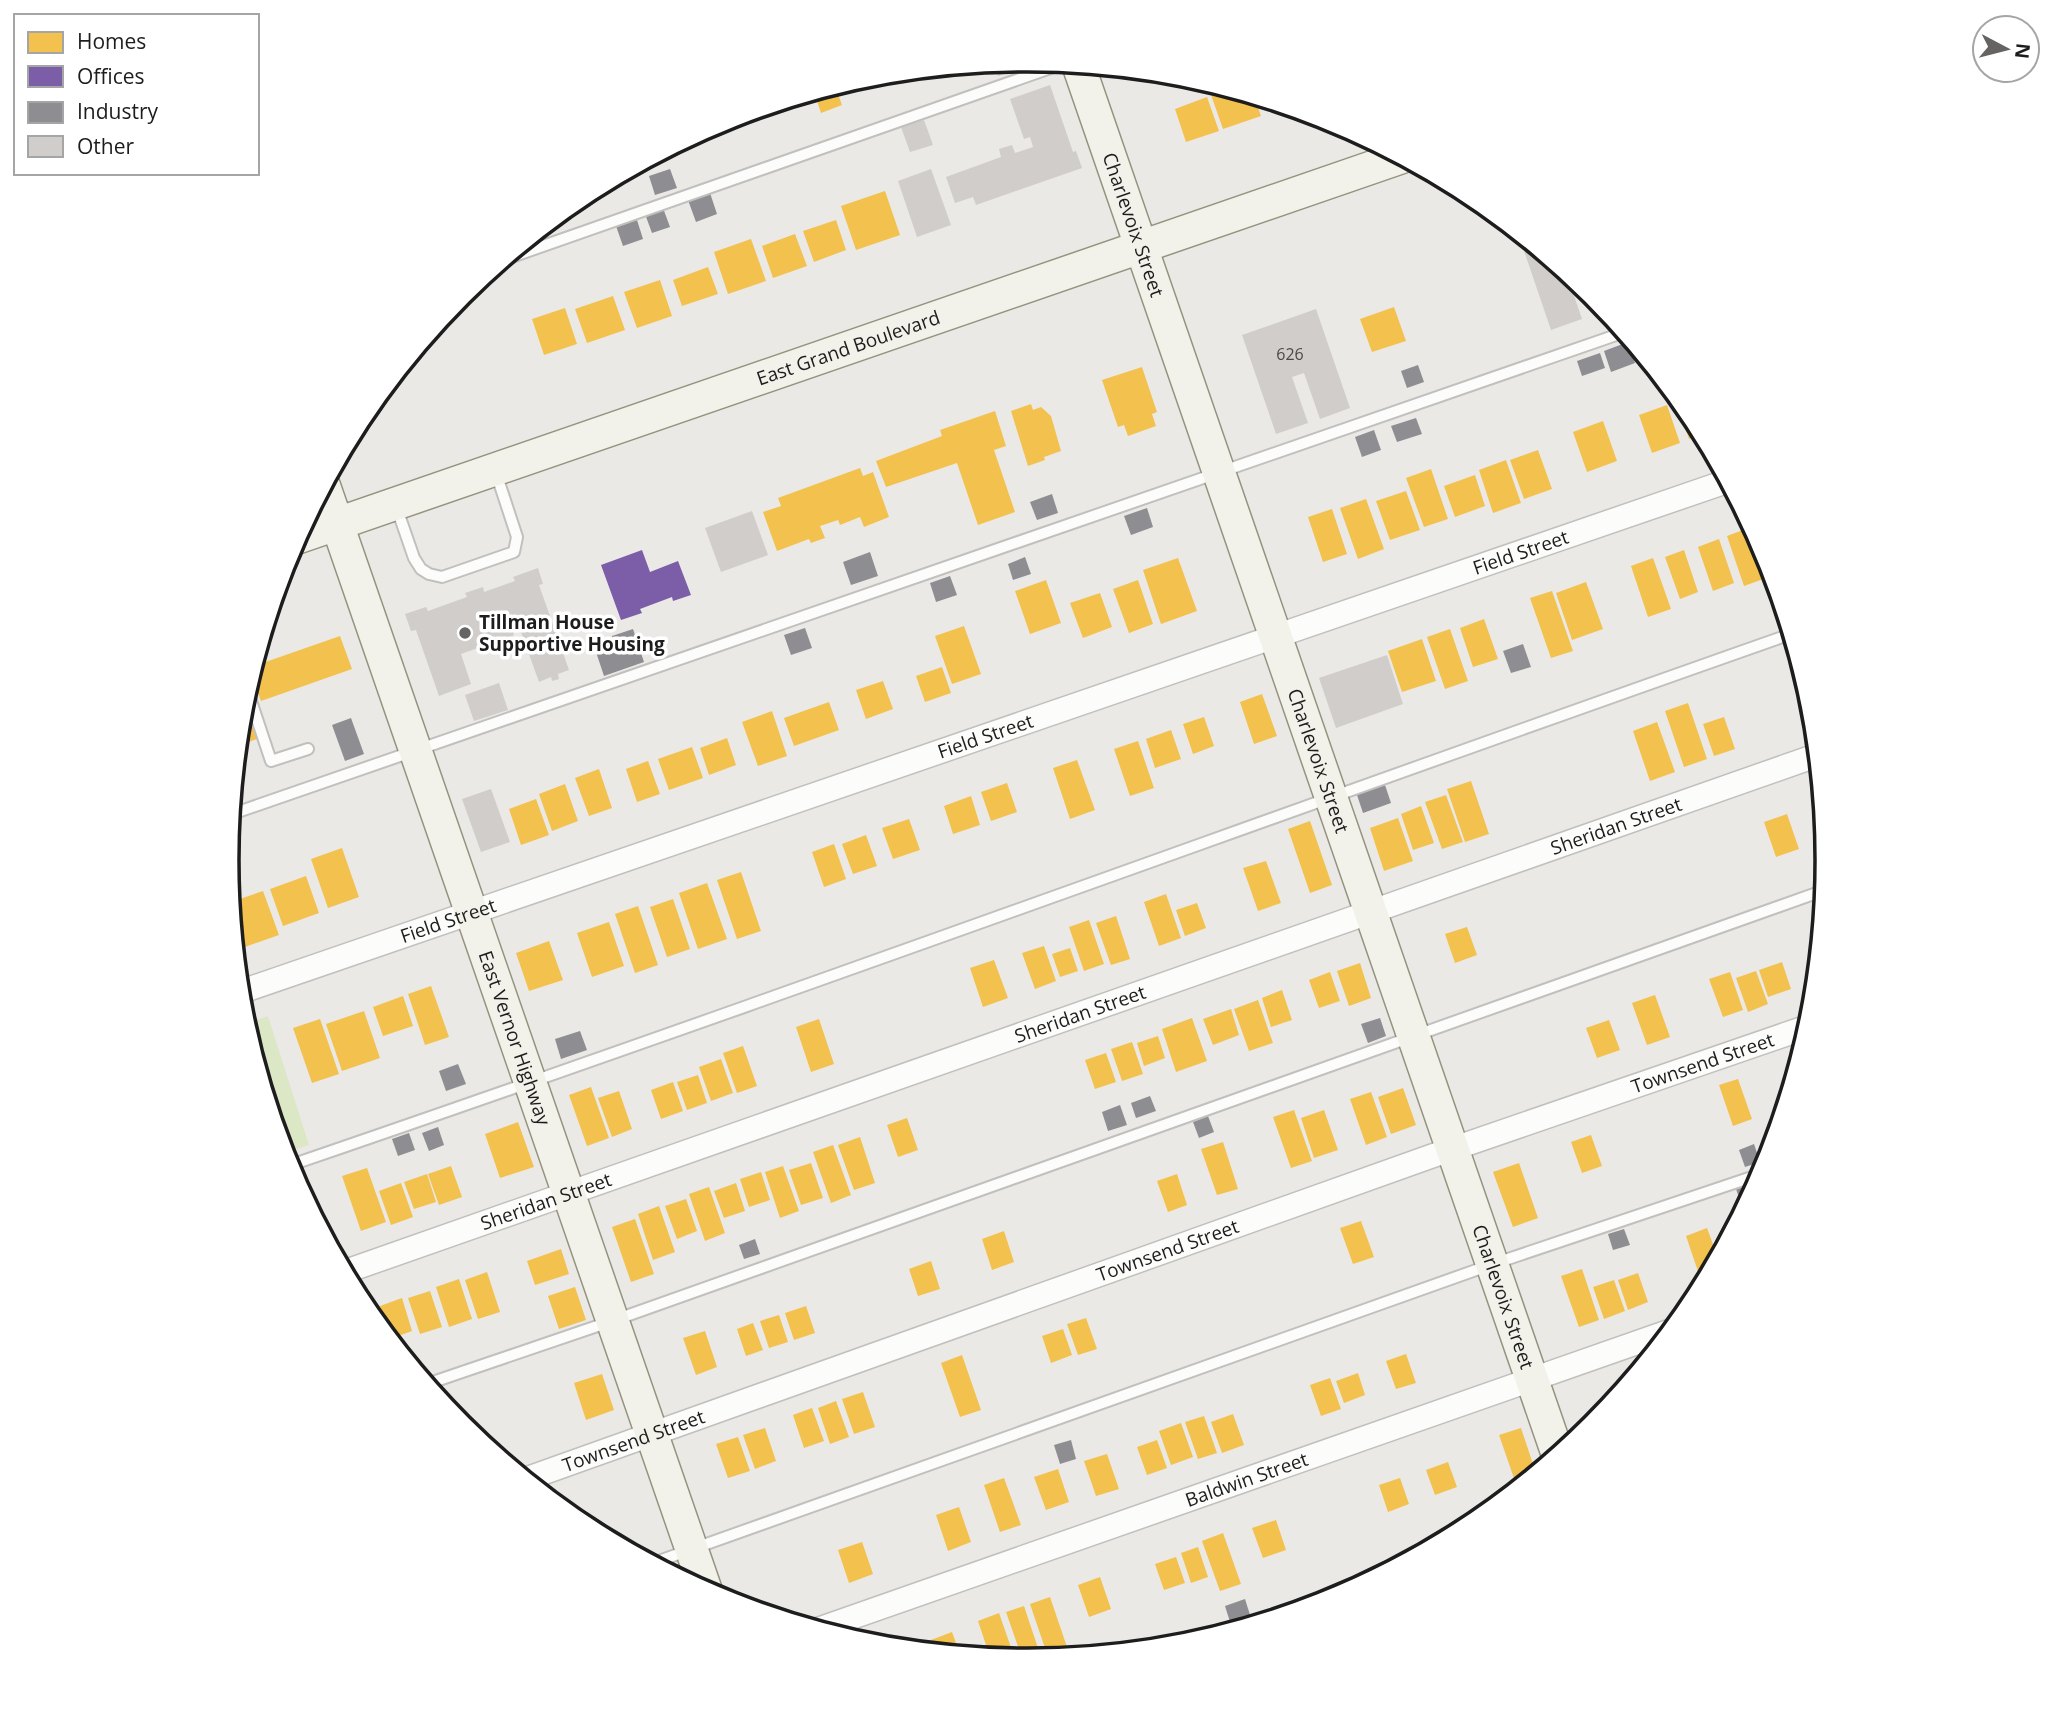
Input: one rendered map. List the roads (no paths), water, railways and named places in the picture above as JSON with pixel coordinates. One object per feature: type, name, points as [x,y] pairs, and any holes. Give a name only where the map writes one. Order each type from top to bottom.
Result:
[{"type":"street","name":"Charlevoix Street","points":[[1081,73],[1555,1446]]},
{"type":"street","name":"East Grand Boulevard","points":[[311,533],[1391,161]]},
{"type":"street","name":"Field Street","points":[[250,988],[1720,484]]},
{"type":"street","name":"East Vernor Highway","points":[[328,497],[701,1577]]},
{"type":"street","name":"Sheridan Street","points":[[354,1268],[1809,758]]},
{"type":"street","name":"Townsend Street","points":[[536,1476],[1454,1149],[1795,1037]]},
{"type":"street","name":"Baldwin Street","points":[[834,1624],[1656,1336]]},
{"type":"lane","points":[[527,251],[1039,72]]},
{"type":"lane","points":[[241,811],[1616,335]]},
{"type":"lane","points":[[395,504],[414,558],[421,569],[429,574],[442,577],[514,552],[517,537],[495,469]]},
{"type":"lane","points":[[299,1162],[530,1083],[1783,637]]},
{"type":"lane","points":[[254,709],[271,761],[308,749]]},
{"type":"lane","points":[[436,1381],[612,1321],[1815,894]]},
{"type":"lane","points":[[664,1559],[1493,1264],[1748,1178]]},
{"type":"place","name":"Tillman House Supportive Housing","points":[[465,633]]}]
